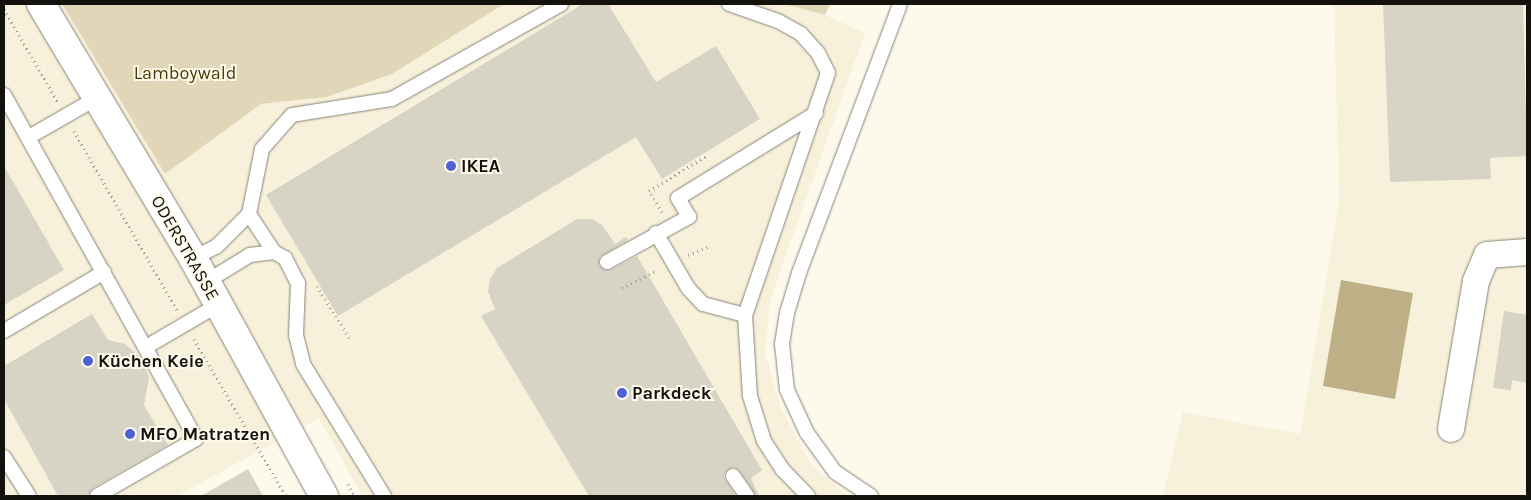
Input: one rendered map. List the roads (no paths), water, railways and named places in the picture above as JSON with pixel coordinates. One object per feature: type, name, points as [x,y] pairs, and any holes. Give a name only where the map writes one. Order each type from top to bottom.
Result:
[{"type":"street","name":"ODERSTRASSE","points":[[40,4],[192,258],[324,496]]},
{"type":"street","points":[[1451,429],[1476,281],[1487,255],[1527,252]]},
{"type":"lane","points":[[192,258],[216,247],[248,214],[262,149],[292,114],[392,99],[562,4]]},
{"type":"lane","points":[[729,4],[778,21],[801,34],[818,53],[828,73],[816,113],[745,315],[750,396],[764,441],[784,470],[808,496]]},
{"type":"lane","points":[[871,496],[835,472],[807,433],[787,390],[782,344],[787,313],[800,273],[900,4]]},
{"type":"lane","points":[[4,95],[196,439],[97,496]]},
{"type":"lane","points":[[29,137],[96,99]]},
{"type":"lane","points":[[607,262],[656,233],[689,217],[678,198],[816,113]]},
{"type":"lane","points":[[248,214],[274,252],[285,258],[298,283],[296,335],[303,364],[384,496]]},
{"type":"lane","points":[[656,233],[688,288],[703,304],[745,315]]},
{"type":"lane","points":[[146,347],[186,324],[243,258],[274,252]]},
{"type":"lane","points":[[4,331],[104,272]]},
{"type":"lane","points":[[4,457],[28,496]]},
{"type":"lane","points":[[732,476],[747,496]]},
{"type":"place","name":"IKEA","points":[[451,166]]},
{"type":"place","name":"Küchen Keie","points":[[88,361]]},
{"type":"place","name":"Parkdeck","points":[[622,393]]},
{"type":"place","name":"MFO Matratzen","points":[[130,434]]},
{"type":"park label","name":"Lamboywald","points":[[185,73]]}]
